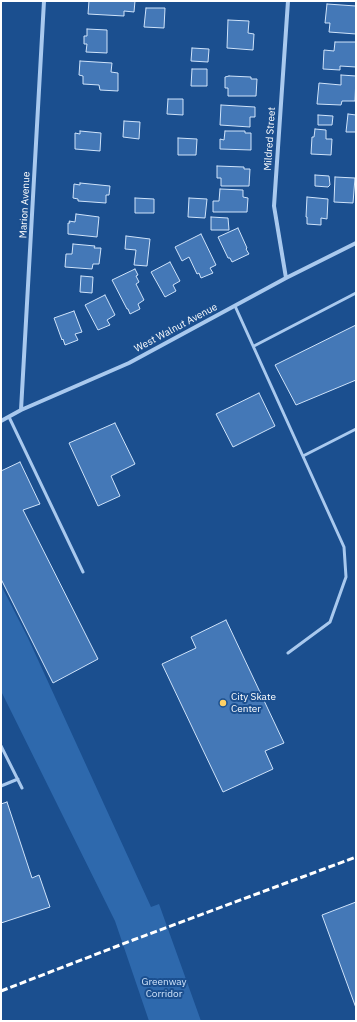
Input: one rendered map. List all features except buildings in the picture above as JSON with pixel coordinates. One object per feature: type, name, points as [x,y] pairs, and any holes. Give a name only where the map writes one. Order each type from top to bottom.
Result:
[{"type":"street","name":"Marion Avenue","points":[[21,410],[44,1]]},
{"type":"street","name":"Mildred Street","points":[[286,278],[274,206],[288,1]]},
{"type":"street","name":"West Walnut Avenue","points":[[1,421],[21,410],[129,363],[286,278],[356,243]]},
{"type":"lane","points":[[254,346],[356,294]]},
{"type":"lane","points":[[235,306],[344,547],[346,577],[330,622],[288,653]]},
{"type":"lane","points":[[9,416],[83,572]]},
{"type":"lane","points":[[303,456],[356,430]]},
{"type":"lane","points":[[1,746],[22,788]]},
{"type":"lane","points":[[1,786],[18,779]]},
{"type":"green space","name":"Greenway Corridor","points":[[1,585],[28,638],[151,907],[159,904],[201,1021],[149,1021],[115,921],[1,691]]},
{"type":"railway","points":[[1,991],[356,857]]},
{"type":"place","name":"City Skate Center","points":[[223,703]]}]
